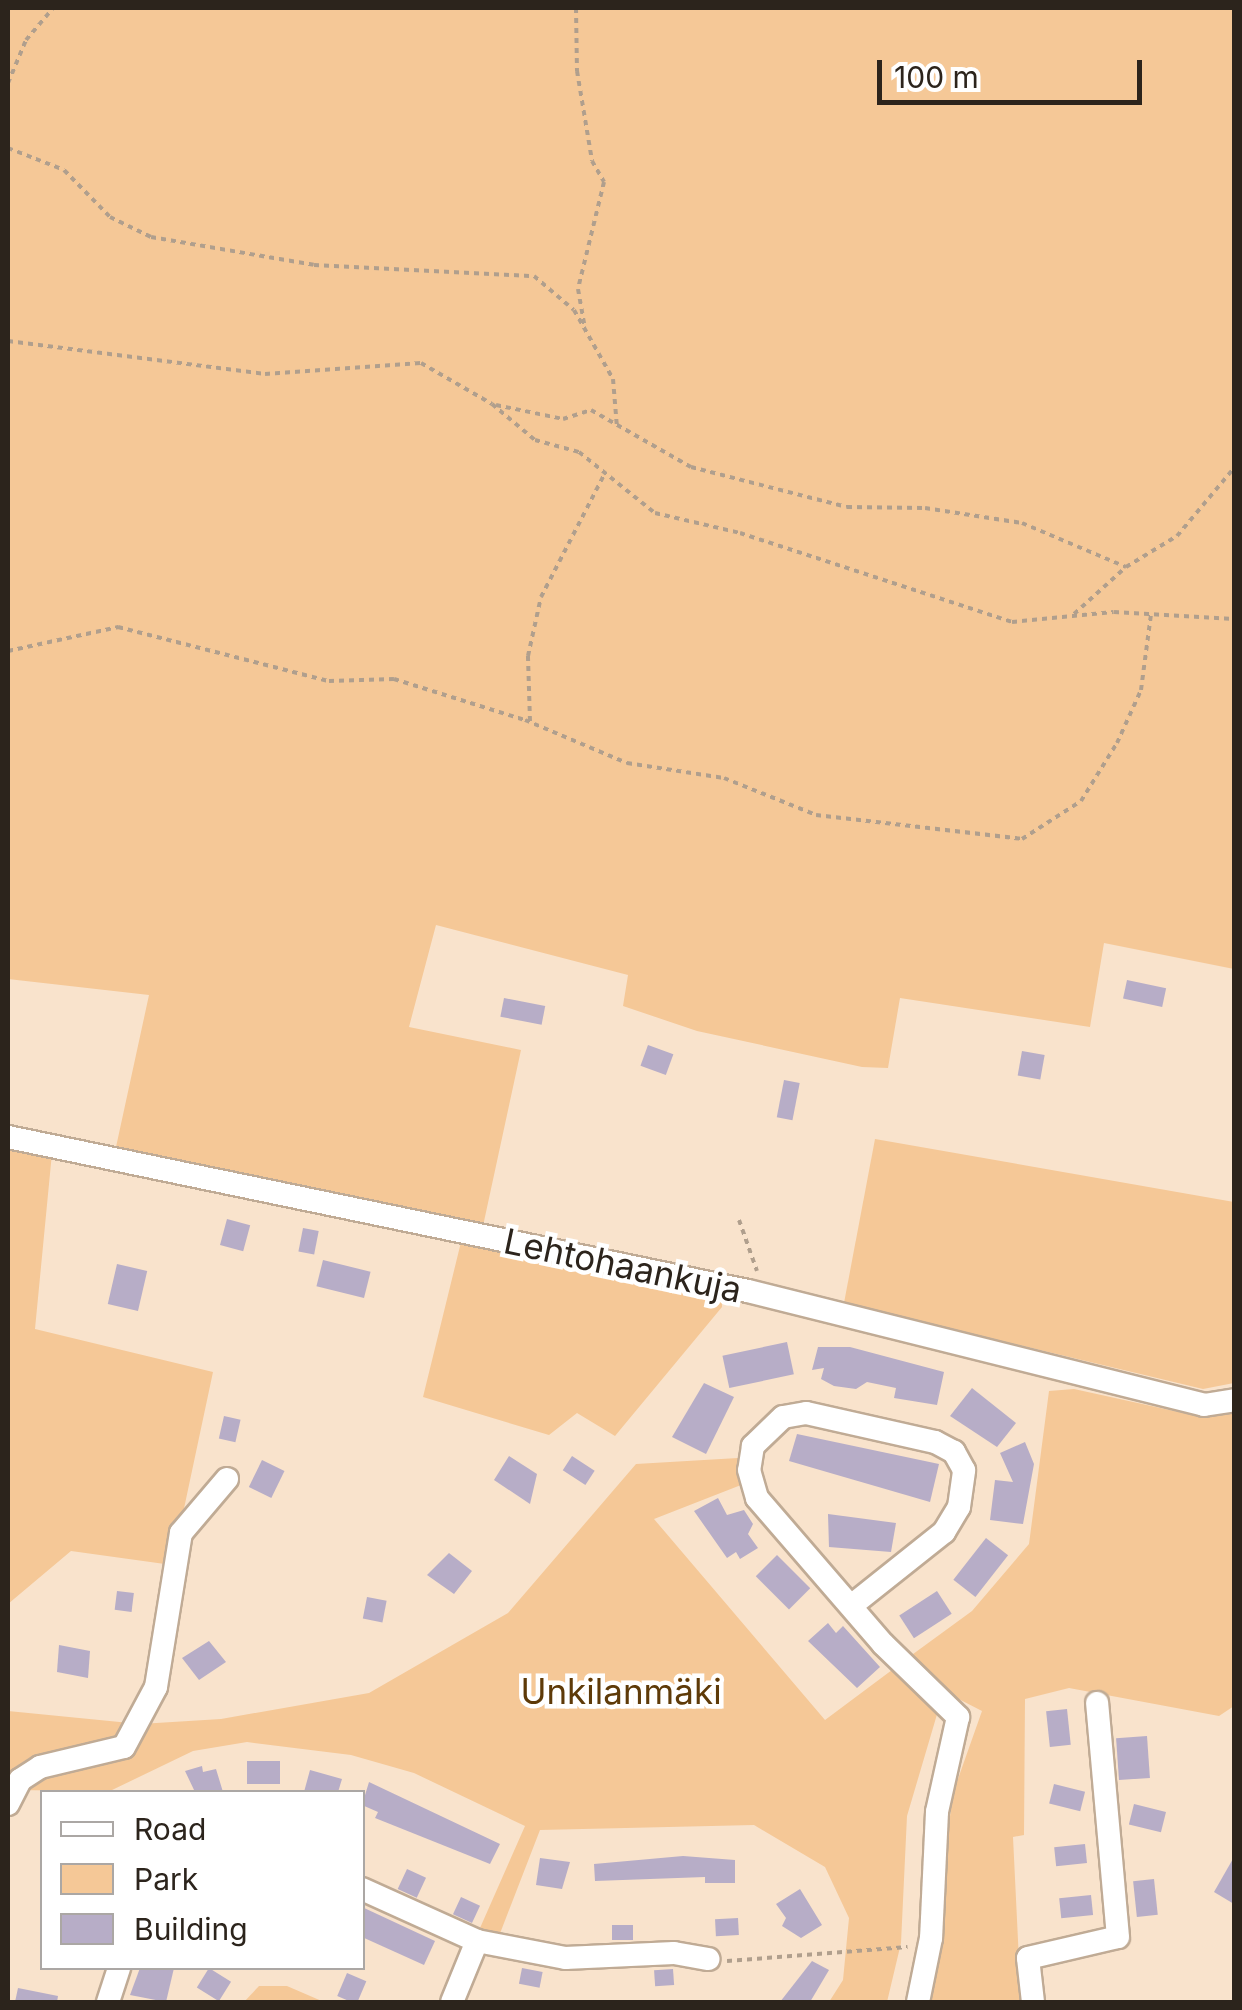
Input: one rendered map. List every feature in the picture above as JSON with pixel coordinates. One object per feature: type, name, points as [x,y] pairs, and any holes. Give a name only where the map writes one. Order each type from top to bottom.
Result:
[{"type":"street","name":"Lehtohaankuja","points":[[8,1138],[764,1296],[1204,1405],[1234,1400]]},
{"type":"street","points":[[851,1606],[944,1532],[959,1508],[964,1470],[954,1452],[935,1442],[806,1413],[783,1417],[753,1446],[749,1470],[757,1498],[851,1606],[958,1717],[937,1812],[931,1938],[918,2002]]},
{"type":"street","points":[[8,1804],[20,1780],[40,1766],[124,1747],[140,1724],[162,1665],[160,1634],[181,1533],[227,1479]]},
{"type":"street","points":[[1032,2002],[1028,1958],[1118,1937],[1097,1703]]},
{"type":"street","points":[[365,1890],[478,1941],[564,1958],[674,1953],[708,1959]]},
{"type":"street","points":[[452,2002],[478,1941]]},
{"type":"street","points":[[108,2002],[118,1970]]},
{"type":"path","points":[[8,82],[26,40],[53,8]]},
{"type":"path","points":[[576,8],[577,71],[592,161],[604,182],[578,289],[585,330]]},
{"type":"path","points":[[8,148],[64,170],[110,217],[151,237],[314,265],[534,276],[574,310],[613,379],[618,428]]},
{"type":"path","points":[[8,341],[266,374],[421,363],[492,404],[535,440],[579,452],[655,513],[740,533],[1012,622],[1151,614],[1234,619]]},
{"type":"path","points":[[492,404],[564,419],[591,410],[691,467],[847,507],[925,508],[1022,522],[1126,567]]},
{"type":"path","points":[[1072,616],[1126,567],[1177,536],[1234,468]]},
{"type":"path","points":[[530,722],[528,656],[541,597],[606,473]]},
{"type":"path","points":[[8,651],[118,626],[329,680],[394,679],[530,722],[627,763],[724,778],[816,815],[1022,839],[1082,801],[1117,743],[1140,690],[1151,614]]},
{"type":"path","points":[[739,1220],[764,1296]]},
{"type":"path","points":[[708,1959],[910,1946]]},
{"type":"green space","points":[[8,8],[1234,8],[1234,969],[1104,943],[1090,1027],[900,998],[888,1068],[862,1067],[697,1031],[623,1006],[628,975],[436,925],[409,1027],[521,1050],[483,1226],[116,1147],[149,995],[8,979]]},
{"type":"green space","points":[[875,1139],[1234,1202],[1234,1383],[1203,1389],[844,1303]]},
{"type":"green space","points":[[8,1143],[52,1153],[35,1329],[213,1372],[172,1565],[71,1551],[8,1604]]},
{"type":"green space","points":[[462,1238],[722,1298],[722,1307],[615,1436],[577,1413],[549,1435],[423,1397]]},
{"type":"green space","points":[[1074,1389],[1206,1418],[1209,1412],[1234,1410],[1234,1706],[1219,1716],[1069,1688],[1025,1699],[1024,1835],[1013,1837],[1021,2002],[926,2002],[953,1793],[982,1711],[947,1693],[909,1657],[972,1611],[1029,1544],[1049,1391]]},
{"type":"green space","name":"Unkilanmäki","points":[[738,1458],[741,1485],[654,1519],[825,1720],[892,1670],[938,1711],[907,1816],[901,1943],[887,2002],[829,2002],[843,1980],[849,1918],[825,1867],[754,1825],[540,1830],[499,1936],[480,1928],[525,1826],[414,1773],[351,1755],[247,1742],[193,1751],[112,1790],[8,1790],[8,1711],[140,1724],[221,1719],[369,1693],[508,1613],[636,1464]]},
{"type":"green space","points":[[259,1986],[287,1986],[324,2002],[244,2002]]},
{"type":"building","points":[[1127,980],[1166,988],[1162,1007],[1123,999]]},
{"type":"building","points":[[504,998],[545,1006],[542,1025],[500,1017]]},
{"type":"building","points":[[648,1045],[673,1054],[666,1075],[640,1066]]},
{"type":"building","points":[[1022,1051],[1045,1055],[1040,1080],[1018,1076]]},
{"type":"building","points":[[784,1080],[800,1083],[792,1120],[777,1117]]},
{"type":"building","points":[[227,1219],[250,1225],[243,1251],[220,1245]]},
{"type":"building","points":[[303,1228],[319,1231],[314,1255],[298,1252]]},
{"type":"building","points":[[323,1260],[371,1272],[364,1298],[316,1286]]},
{"type":"building","points":[[117,1264],[147,1271],[138,1311],[108,1304]]},
{"type":"building","points":[[787,1342],[794,1374],[729,1388],[722,1356]]},
{"type":"building","points":[[818,1347],[850,1347],[944,1372],[937,1405],[894,1398],[896,1388],[867,1382],[856,1389],[834,1386],[821,1379],[824,1368],[812,1370]]},
{"type":"building","points":[[704,1383],[734,1397],[706,1454],[672,1437]]},
{"type":"building","points":[[972,1388],[1016,1423],[997,1447],[950,1416]]},
{"type":"building","points":[[224,1416],[241,1420],[235,1442],[219,1438]]},
{"type":"building","points":[[797,1434],[939,1464],[930,1502],[789,1461]]},
{"type":"building","points":[[1025,1442],[1034,1464],[1023,1524],[990,1520],[995,1480],[1013,1482],[1000,1453]]},
{"type":"building","points":[[509,1456],[537,1474],[530,1504],[494,1480]]},
{"type":"building","points":[[572,1456],[595,1471],[585,1485],[563,1470]]},
{"type":"building","points":[[262,1460],[284,1471],[271,1498],[249,1487]]},
{"type":"building","points":[[718,1498],[727,1515],[744,1510],[753,1524],[748,1534],[758,1548],[740,1559],[736,1552],[727,1558],[694,1511]]},
{"type":"building","points":[[828,1514],[896,1523],[891,1552],[829,1547]]},
{"type":"building","points":[[986,1538],[1008,1555],[975,1597],[953,1580]]},
{"type":"building","points":[[449,1553],[472,1571],[454,1594],[427,1575]]},
{"type":"building","points":[[777,1555],[810,1588],[789,1609],[756,1576]]},
{"type":"building","points":[[117,1591],[134,1593],[132,1612],[115,1610]]},
{"type":"building","points":[[937,1591],[952,1614],[914,1638],[899,1616]]},
{"type":"building","points":[[367,1597],[387,1601],[382,1622],[363,1619]]},
{"type":"building","points":[[828,1623],[836,1633],[843,1626],[880,1667],[857,1688],[808,1641]]},
{"type":"building","points":[[209,1641],[226,1662],[199,1680],[182,1658]]},
{"type":"building","points":[[59,1645],[90,1651],[88,1678],[57,1672]]},
{"type":"building","points":[[1067,1709],[1071,1745],[1050,1747],[1046,1711]]},
{"type":"building","points":[[1147,1736],[1150,1778],[1119,1780],[1116,1738]]},
{"type":"building","points":[[247,1761],[280,1761],[280,1784],[247,1784]]},
{"type":"building","points":[[202,1766],[203,1772],[216,1769],[222,1790],[194,1790],[185,1771]]},
{"type":"building","points":[[310,1770],[342,1779],[339,1790],[305,1790]]},
{"type":"building","points":[[369,1782],[500,1844],[490,1864],[375,1818],[378,1812],[365,1806]]},
{"type":"building","points":[[1054,1784],[1085,1792],[1080,1811],[1049,1803]]},
{"type":"building","points":[[1134,1804],[1166,1812],[1161,1832],[1129,1824]]},
{"type":"building","points":[[1085,1844],[1087,1863],[1056,1866],[1054,1847]]},
{"type":"building","points":[[683,1856],[735,1860],[735,1883],[705,1883],[705,1877],[595,1881],[594,1864]]},
{"type":"building","points":[[1234,1857],[1234,1904],[1214,1892]]},
{"type":"building","points":[[540,1858],[570,1862],[562,1889],[536,1885]]},
{"type":"building","points":[[407,1869],[426,1878],[417,1898],[398,1889]]},
{"type":"building","points":[[1154,1879],[1158,1915],[1137,1917],[1133,1881]]},
{"type":"building","points":[[800,1889],[822,1925],[801,1938],[782,1926],[786,1918],[776,1904]]},
{"type":"building","points":[[1091,1895],[1093,1915],[1061,1918],[1059,1898]]},
{"type":"building","points":[[461,1897],[480,1906],[472,1923],[453,1914]]},
{"type":"building","points":[[365,1908],[435,1941],[424,1965],[365,1938]]},
{"type":"building","points":[[738,1918],[739,1935],[716,1936],[715,1919]]},
{"type":"building","points":[[612,1925],[633,1925],[633,1940],[612,1940]]},
{"type":"building","points":[[812,1961],[829,1970],[810,2002],[780,2002]]},
{"type":"building","points":[[522,1968],[543,1972],[540,1988],[519,1984]]},
{"type":"building","points":[[673,1969],[674,1985],[655,1986],[654,1970]]},
{"type":"building","points":[[139,1970],[174,1970],[166,2002],[130,1995]]},
{"type":"building","points":[[208,1970],[231,1982],[219,2001],[197,1988]]},
{"type":"building","points":[[347,1973],[366,1981],[358,2002],[337,1996]]},
{"type":"building","points":[[18,1988],[58,1996],[57,2002],[15,2002]]}]
